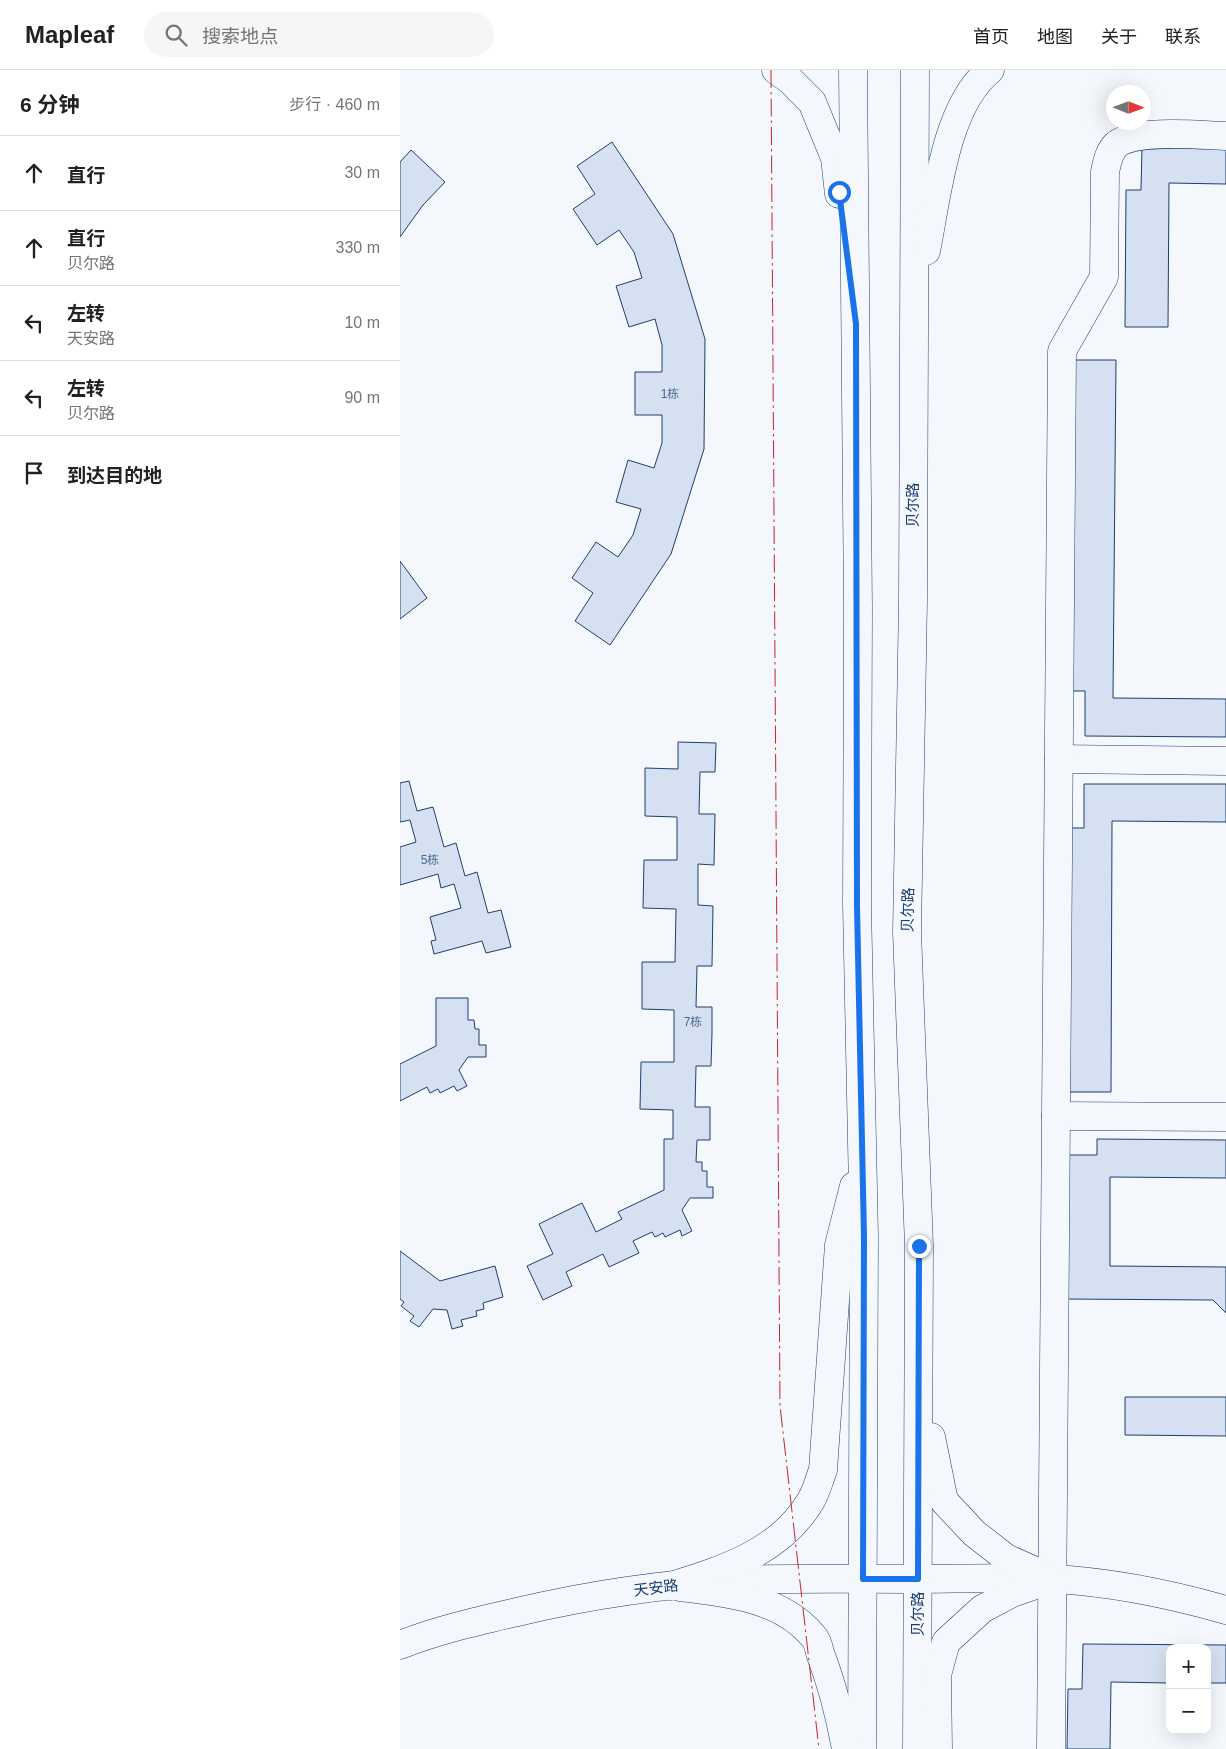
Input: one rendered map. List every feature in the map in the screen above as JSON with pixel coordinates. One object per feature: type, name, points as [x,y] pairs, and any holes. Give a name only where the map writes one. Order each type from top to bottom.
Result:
[{"type":"main road","points":[[776,70],[790,80],[812,102],[835,158],[856,324]]},
{"type":"main road","points":[[853,70],[856,324],[857,906],[864,1237],[862,1749]]},
{"type":"main road","name":"贝尔路","points":[[915,70],[913,600],[907,932],[919,1236],[917,1749]]},
{"type":"main road","points":[[914,309],[945,157],[955,123],[965,101],[982,76],[990,70]]},
{"type":"main road","points":[[1051,1749],[1062,351],[1104,277],[1105,172],[1108,158],[1116,145],[1128,137],[1143,135],[1226,136]]},
{"type":"main road","points":[[1059,759],[1226,761]]},
{"type":"main road","points":[[1056,1116],[1226,1117]]},
{"type":"main road","points":[[671,1586],[729,1568],[760,1550],[782,1536],[810,1502],[823,1470],[839,1245],[862,1153]]},
{"type":"main road","points":[[919,1338],[933,1453],[944,1502],[974,1533],[1006,1558],[1052,1579],[1118,1586],[1186,1598],[1226,1610]]},
{"type":"main road","name":"天安路","points":[[400,1645],[421,1636],[545,1605],[671,1586],[799,1578],[1052,1579]]},
{"type":"main road","points":[[938,1749],[938,1675],[946,1642],[982,1609],[1012,1592],[1052,1579]]},
{"type":"main road","points":[[671,1586],[741,1595],[766,1603],[790,1616],[814,1637],[831,1682],[846,1749]]},
{"type":"building","points":[[612,142],[673,234],[705,339],[704,449],[671,554],[610,645],[575,621],[593,593],[572,578],[596,542],[618,557],[633,535],[641,509],[616,502],[628,460],[654,468],[662,443],[662,415],[635,415],[635,372],[662,372],[662,345],[655,319],[629,327],[616,286],[642,278],[634,252],[619,230],[597,245],[573,209],[595,194],[577,166]]},
{"type":"building","points":[[1142,146],[1226,146],[1226,184],[1169,183],[1168,327],[1125,327],[1126,190],[1141,190]]},
{"type":"building","points":[[411,150],[445,182],[423,205],[400,237],[400,162]]},
{"type":"building","points":[[1073,360],[1116,360],[1113,698],[1226,699],[1226,737],[1085,736],[1085,691],[1070,691]]},
{"type":"building","points":[[400,561],[427,598],[400,619]]},
{"type":"building","points":[[678,742],[716,743],[715,772],[700,772],[699,814],[715,814],[714,865],[698,864],[698,905],[713,906],[712,966],[697,966],[696,1007],[712,1007],[712,1033],[711,1066],[696,1066],[695,1107],[710,1107],[710,1140],[697,1140],[696,1162],[702,1162],[702,1171],[707,1171],[707,1187],[713,1187],[713,1198],[690,1198],[682,1210],[692,1231],[682,1236],[680,1230],[665,1237],[663,1233],[655,1237],[652,1232],[633,1241],[639,1253],[609,1267],[603,1254],[566,1272],[572,1286],[543,1300],[527,1266],[553,1254],[539,1224],[582,1203],[596,1232],[622,1219],[618,1212],[664,1190],[664,1139],[673,1139],[673,1110],[640,1109],[641,1062],[674,1062],[674,1010],[642,1009],[642,962],[675,962],[676,909],[643,908],[644,860],[677,860],[677,817],[645,816],[645,768],[678,769]]},
{"type":"building","points":[[409,781],[417,811],[433,807],[444,847],[456,843],[465,876],[477,872],[488,913],[501,910],[511,947],[486,953],[482,941],[434,954],[431,941],[436,940],[430,917],[461,908],[454,884],[441,888],[438,874],[400,885],[400,847],[416,842],[410,820],[400,822],[400,783]]},
{"type":"building","points":[[1084,784],[1226,784],[1226,822],[1112,821],[1111,1092],[1067,1092],[1069,828],[1084,828]]},
{"type":"building","points":[[436,998],[468,998],[468,1020],[474,1020],[475,1029],[479,1029],[479,1045],[486,1045],[486,1057],[468,1057],[459,1070],[467,1086],[457,1091],[454,1086],[440,1093],[438,1089],[430,1093],[427,1087],[400,1101],[400,1064],[436,1046]]},
{"type":"building","points":[[1097,1139],[1226,1140],[1226,1178],[1110,1177],[1110,1266],[1226,1267],[1226,1313],[1213,1300],[1066,1299],[1067,1155],[1097,1155]]},
{"type":"building","points":[[400,1251],[440,1281],[495,1266],[503,1297],[483,1303],[484,1309],[476,1311],[477,1316],[461,1320],[463,1326],[452,1329],[447,1310],[433,1309],[419,1327],[410,1321],[414,1316],[401,1306],[404,1302],[400,1299]]},
{"type":"building","points":[[1125,1397],[1226,1397],[1226,1436],[1125,1435]]},
{"type":"building","points":[[1083,1644],[1166,1645],[1166,1683],[1111,1682],[1110,1749],[1067,1749],[1068,1689],[1082,1689]]},
{"type":"building","points":[[1211,1645],[1226,1645],[1226,1683],[1211,1683]]},
{"type":"power","points":[[771,70],[780,1406],[819,1749]]},
{"type":"route","points":[[839,192],[856,324],[858,608],[857,906],[864,1237],[863,1579],[918,1579],[919,1246]]}]
